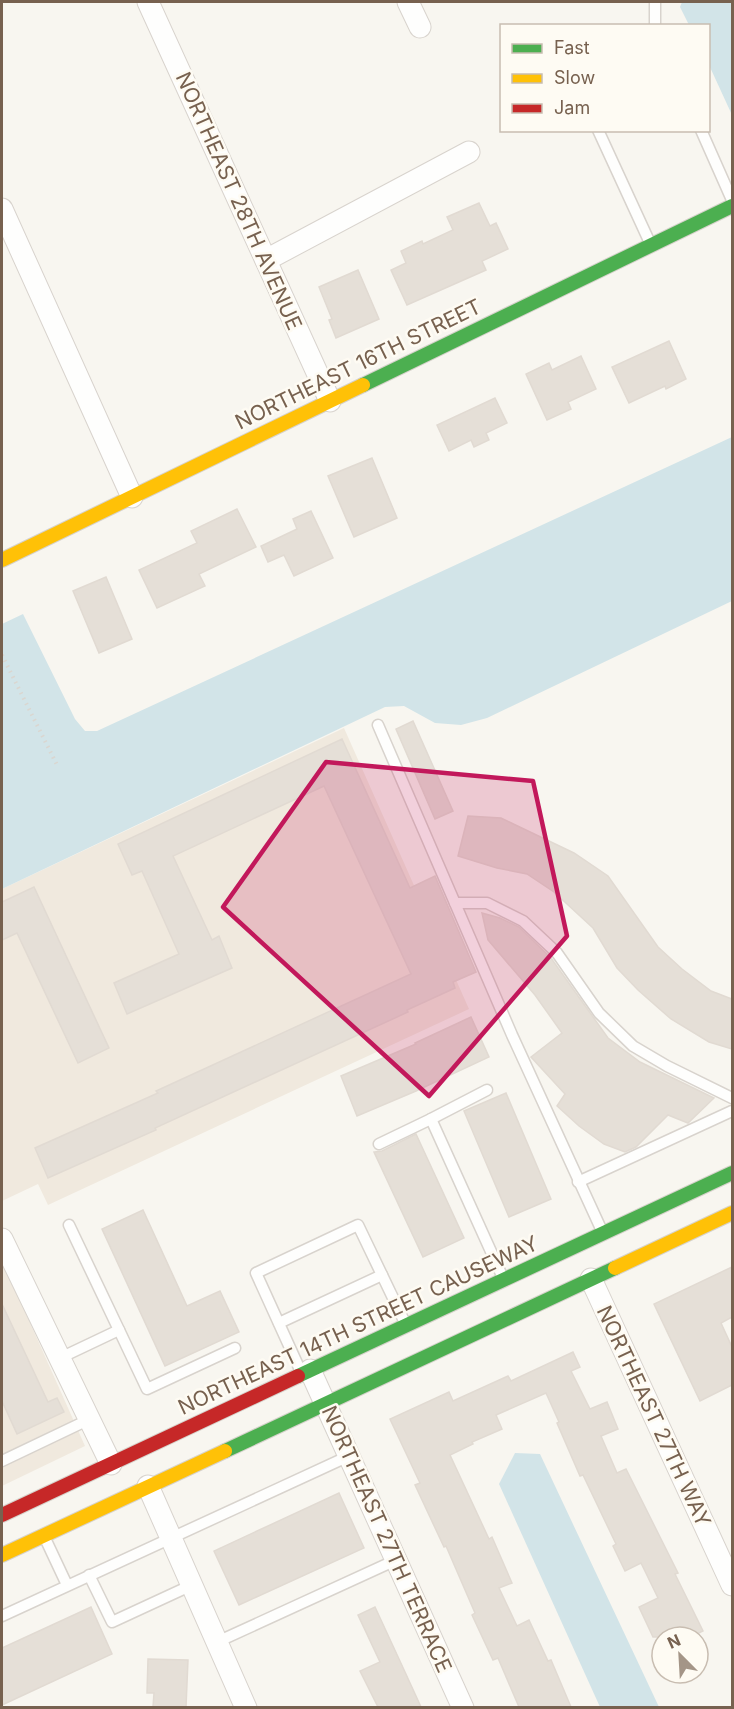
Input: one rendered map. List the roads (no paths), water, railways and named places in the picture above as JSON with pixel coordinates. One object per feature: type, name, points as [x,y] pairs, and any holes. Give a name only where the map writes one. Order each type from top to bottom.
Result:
[{"type":"main road","name":"NORTHEAST 16TH STREET","points":[[2,560],[732,206]]},
{"type":"main road","name":"NORTHEAST 14TH STREET CAUSEWAY","points":[[2,1515],[111,1471],[306,1372],[732,1173]]},
{"type":"main road","points":[[2,1556],[325,1404],[577,1272],[732,1213]]},
{"type":"main road","points":[[536,1265],[577,1272]]},
{"type":"main road","points":[[62,1527],[95,1498]]},
{"type":"street","name":"NORTHEAST 28TH AVENUE","points":[[148,2],[330,401]]},
{"type":"street","points":[[408,2],[420,27]]},
{"type":"street","points":[[266,260],[469,152]]},
{"type":"street","points":[[2,208],[11,252],[132,497]]},
{"type":"street","points":[[2,1239],[90,1419],[111,1471]]},
{"type":"street","name":"NORTHEAST 27TH WAY","points":[[577,1272],[732,1585]]},
{"type":"street","name":"NORTHEAST 27TH TERRACE","points":[[306,1372],[325,1404],[463,1707]]},
{"type":"street","points":[[148,1486],[246,1707]]},
{"type":"lane","points":[[655,2],[655,24]]},
{"type":"lane","points":[[598,132],[651,246]]},
{"type":"lane","points":[[702,132],[732,200]]},
{"type":"lane","points":[[378,725],[578,1182],[603,1233]]},
{"type":"lane","points":[[455,903],[487,903],[523,921],[556,952],[599,1013],[633,1046],[666,1066],[732,1098]]},
{"type":"lane","points":[[380,1144],[487,1090]]},
{"type":"lane","points":[[578,1182],[732,1111]]},
{"type":"lane","points":[[431,1119],[505,1281]]},
{"type":"lane","points":[[69,1224],[147,1389],[235,1348]]},
{"type":"lane","points":[[306,1372],[279,1323],[256,1273],[358,1225],[406,1325]]},
{"type":"lane","points":[[279,1323],[382,1275]]},
{"type":"lane","points":[[60,1358],[119,1330]]},
{"type":"lane","points":[[2,1461],[90,1419]]},
{"type":"lane","points":[[2,1616],[349,1456]]},
{"type":"lane","points":[[44,1535],[67,1585]]},
{"type":"lane","points":[[217,1642],[396,1560]]},
{"type":"lane","points":[[89,1575],[112,1622],[192,1585]]}]
